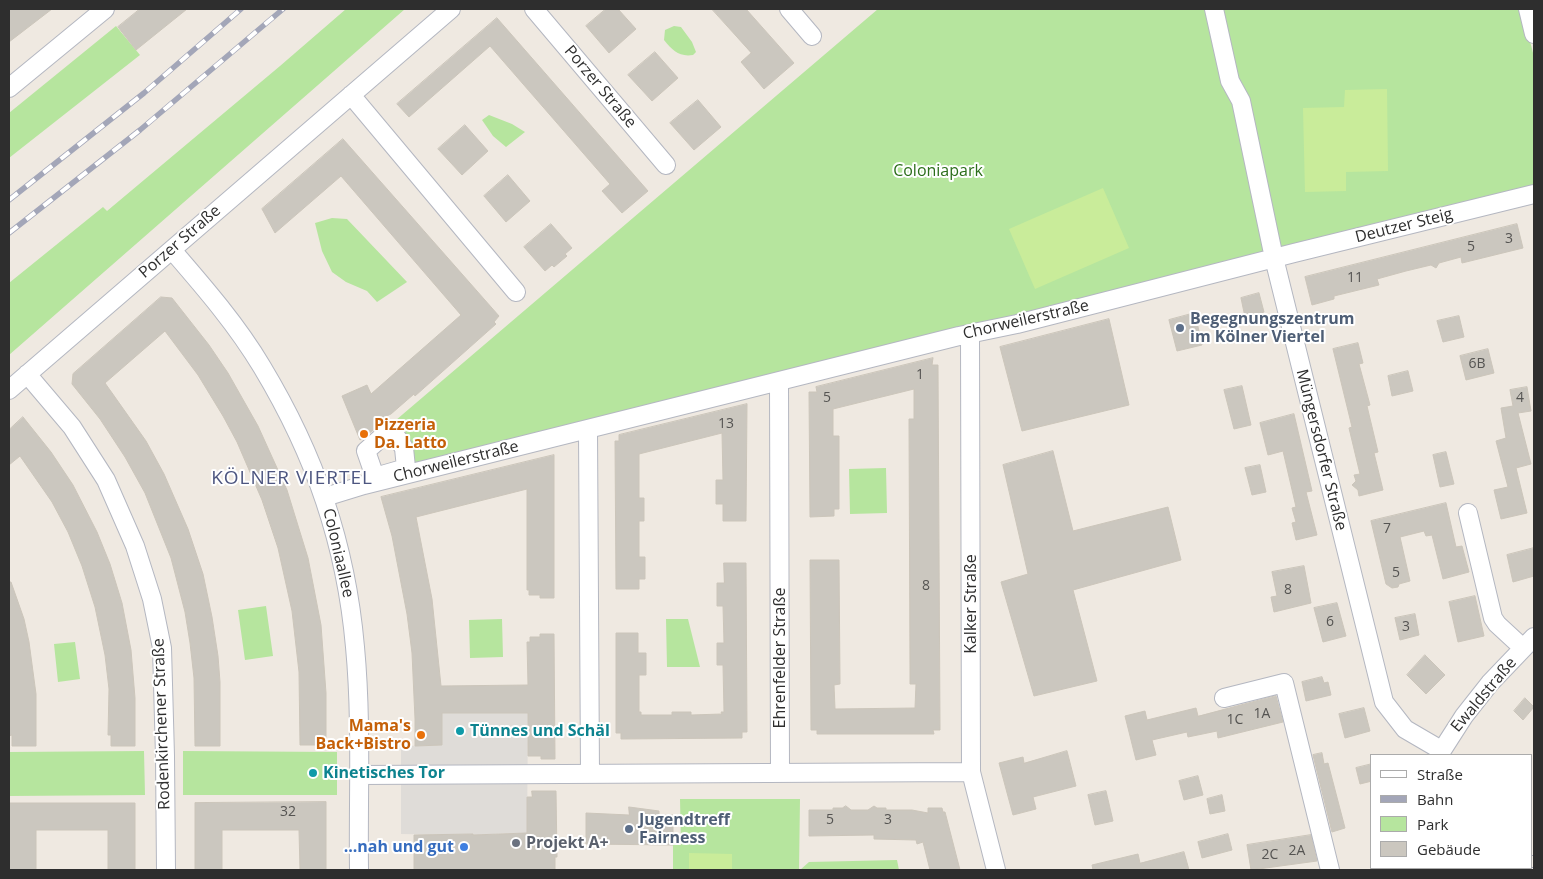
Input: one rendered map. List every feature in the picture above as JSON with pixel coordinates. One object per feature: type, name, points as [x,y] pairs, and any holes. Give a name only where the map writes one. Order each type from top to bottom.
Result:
[{"type":"street","points":[[9,88],[105,9]]},
{"type":"street","name":"Porzer Straße","points":[[9,390],[451,9]]},
{"type":"street","name":"Porzer Straße","points":[[534,9],[666,165]]},
{"type":"street","points":[[788,9],[812,36]]},
{"type":"street","name":"Müngersdorfer Straße","points":[[1214,9],[1230,81],[1241,101],[1274,258],[1384,702],[1405,729],[1440,752]]},
{"type":"street","points":[[1528,9],[1534,34]]},
{"type":"street","points":[[351,95],[516,292]]},
{"type":"street","name":"Deutzer Steig","points":[[1274,258],[1534,194]]},
{"type":"street","name":"Coloniaallee","points":[[172,250],[220,307],[261,366],[293,422],[325,498],[349,593],[355,646],[358,680],[359,870]]},
{"type":"street","name":"Chorweilerstraße","points":[[325,498],[364,485],[588,428],[959,336],[970,335],[1274,258]]},
{"type":"street","name":"Kalker Straße","points":[[970,335],[971,772],[996,870]]},
{"type":"street","name":"Rodenkirchener Straße","points":[[27,374],[72,428],[106,480],[135,546],[152,600],[162,648],[166,870]]},
{"type":"street","name":"Ehrenfelder Straße","points":[[779,381],[780,773]]},
{"type":"street","points":[[588,428],[590,774]]},
{"type":"street","points":[[1468,513],[1493,618],[1497,624],[1529,643]]},
{"type":"street","name":"Ewaldstraße","points":[[1440,752],[1464,716],[1490,683],[1529,643]]},
{"type":"street","points":[[1224,698],[1284,682],[1330,870]]},
{"type":"street","points":[[358,775],[971,772]]},
{"type":"green space","points":[[346,9],[405,9],[9,355],[9,283],[103,207],[107,211]]},
{"type":"green space","name":"Coloniapark","points":[[878,9],[1522,9],[1534,57],[1534,187],[406,468],[389,426]]},
{"type":"green space","points":[[116,26],[140,55],[9,158],[9,113]]},
{"type":"green space","points":[[674,26],[681,27],[692,42],[696,52],[693,55],[684,55],[677,52],[664,40],[665,30]]},
{"type":"green space","points":[[1387,89],[1388,171],[1346,172],[1346,191],[1305,192],[1303,108],[1344,107],[1345,90]]},
{"type":"green space","points":[[489,115],[512,124],[525,132],[506,147],[493,136],[482,120]]},
{"type":"green space","points":[[1103,188],[1129,248],[1035,289],[1009,229]]},
{"type":"green space","points":[[332,218],[347,219],[407,282],[377,302],[367,291],[346,282],[332,272],[322,251],[315,223]]},
{"type":"green space","points":[[886,468],[887,513],[850,514],[849,469]]},
{"type":"green space","points":[[266,606],[273,656],[245,660],[238,610]]},
{"type":"green space","points":[[502,619],[503,657],[470,658],[469,620]]},
{"type":"green space","points":[[666,619],[688,619],[700,667],[667,667]]},
{"type":"green space","points":[[75,642],[80,679],[58,682],[54,644]]},
{"type":"green space","points":[[144,751],[145,795],[9,796],[9,752]]},
{"type":"green space","points":[[183,751],[337,752],[337,795],[183,795]]},
{"type":"green space","points":[[680,799],[800,799],[799,870],[673,870],[673,845],[681,845]]},
{"type":"green space","points":[[689,853],[732,854],[732,870],[689,870]]},
{"type":"green space","points":[[897,860],[899,870],[800,870],[809,862]]},
{"type":"shaded area","points":[[528,710],[527,837],[515,833],[473,835],[401,834],[401,746],[442,745],[442,719],[437,713]]},
{"type":"building","points":[[9,9],[52,9],[9,42]]},
{"type":"building","points":[[140,9],[187,9],[136,50],[118,27]]},
{"type":"building","points":[[606,9],[618,9],[636,29],[609,53],[586,26]]},
{"type":"building","points":[[712,9],[746,9],[794,63],[764,89],[741,62],[751,53]]},
{"type":"building","points":[[497,18],[648,191],[622,213],[602,191],[610,184],[490,46],[409,117],[397,104]]},
{"type":"building","points":[[655,52],[678,78],[652,101],[628,75]]},
{"type":"building","points":[[698,100],[721,127],[694,150],[670,123]]},
{"type":"building","points":[[465,125],[488,151],[462,175],[438,149]]},
{"type":"building","points":[[343,139],[499,316],[494,322],[496,324],[415,396],[414,394],[391,414],[378,420],[380,425],[360,440],[342,396],[367,385],[371,394],[461,315],[341,176],[275,233],[262,209]]},
{"type":"building","points":[[508,175],[530,201],[506,222],[484,196]]},
{"type":"building","points":[[551,224],[572,248],[565,254],[567,256],[554,267],[552,265],[545,271],[524,247]]},
{"type":"building","points":[[1517,224],[1523,248],[1462,263],[1461,257],[1439,263],[1436,268],[1431,265],[1406,271],[1377,279],[1379,285],[1334,296],[1334,299],[1312,305],[1305,277]]},
{"type":"building","points":[[1259,293],[1264,312],[1261,313],[1262,317],[1248,320],[1245,317],[1241,298]]},
{"type":"building","points":[[161,297],[172,298],[209,345],[228,373],[258,426],[287,490],[308,558],[321,625],[326,693],[326,745],[300,745],[299,672],[292,611],[278,548],[262,500],[237,442],[223,416],[198,375],[165,331],[105,383],[146,441],[164,474],[188,529],[203,574],[218,656],[220,746],[195,746],[194,678],[190,643],[185,612],[171,558],[145,493],[125,457],[100,419],[72,384],[73,374]]},
{"type":"building","points":[[1195,313],[1202,345],[1177,351],[1169,320]]},
{"type":"building","points":[[1459,316],[1464,337],[1443,342],[1437,321]]},
{"type":"building","points":[[1109,319],[1129,405],[1022,431],[1000,347]]},
{"type":"building","points":[[1358,343],[1363,363],[1359,364],[1370,405],[1367,406],[1378,452],[1374,453],[1383,490],[1359,496],[1358,490],[1352,485],[1356,481],[1354,475],[1360,474],[1349,428],[1352,427],[1333,349]]},
{"type":"building","points":[[1488,349],[1494,373],[1466,380],[1460,356]]},
{"type":"building","points":[[933,358],[932,365],[938,365],[940,730],[933,730],[934,734],[817,734],[817,730],[811,730],[810,560],[839,560],[840,684],[834,685],[835,709],[915,708],[916,684],[910,684],[909,419],[914,419],[914,389],[833,409],[833,436],[839,436],[839,509],[834,509],[834,516],[810,517],[809,392],[817,392],[816,387]]},
{"type":"building","points":[[1408,371],[1413,391],[1392,396],[1388,376]]},
{"type":"building","points":[[1242,386],[1251,425],[1234,429],[1224,390]]},
{"type":"building","points":[[1527,387],[1531,411],[1518,413],[1531,464],[1516,468],[1527,513],[1501,519],[1494,490],[1508,487],[1496,441],[1506,438],[1501,408],[1513,406],[1510,390]]},
{"type":"building","points":[[747,404],[746,521],[723,521],[723,504],[716,504],[716,480],[723,480],[722,433],[639,454],[639,498],[644,498],[644,521],[639,521],[639,557],[645,557],[645,579],[639,579],[639,589],[616,589],[615,441],[619,441],[619,435]]},
{"type":"building","points":[[1294,414],[1312,491],[1306,492],[1317,535],[1296,540],[1292,523],[1296,522],[1292,508],[1296,507],[1283,451],[1268,455],[1260,423]]},
{"type":"building","points":[[23,417],[51,452],[73,485],[97,532],[110,564],[122,603],[131,650],[135,698],[135,746],[111,746],[111,735],[108,735],[109,689],[105,655],[95,607],[82,566],[68,532],[52,502],[20,456],[9,465],[9,430]]},
{"type":"building","points":[[1053,451],[1073,531],[1168,507],[1181,560],[1073,590],[1097,681],[1034,696],[1001,582],[1028,574],[1003,465]]},
{"type":"building","points":[[1446,452],[1454,484],[1440,487],[1433,455]]},
{"type":"building","points":[[554,455],[554,598],[540,598],[540,595],[529,595],[529,590],[527,590],[527,489],[416,517],[432,599],[441,686],[528,685],[527,642],[530,642],[530,637],[540,637],[540,634],[554,634],[555,759],[541,759],[541,756],[528,756],[528,713],[442,713],[442,745],[415,746],[412,653],[407,614],[392,536],[381,497]]},
{"type":"building","points":[[1260,465],[1266,492],[1252,495],[1245,468]]},
{"type":"building","points":[[1446,503],[1456,547],[1462,546],[1469,572],[1443,579],[1432,535],[1426,536],[1424,531],[1400,537],[1410,581],[1392,588],[1386,584],[1371,521]]},
{"type":"building","points":[[1534,548],[1534,576],[1513,582],[1507,555]]},
{"type":"building","points":[[724,563],[746,563],[747,732],[742,732],[742,738],[621,739],[621,733],[616,733],[616,633],[638,633],[638,653],[646,653],[646,675],[639,675],[639,712],[641,712],[641,715],[672,715],[672,712],[691,712],[691,715],[722,714],[721,712],[724,712],[723,665],[717,665],[717,643],[724,643],[723,606],[717,606],[717,583],[724,583]]},
{"type":"building","points":[[1304,566],[1311,603],[1274,612],[1271,597],[1277,596],[1272,572]]},
{"type":"building","points":[[9,582],[11,582],[24,619],[29,642],[36,694],[36,746],[12,746],[12,735],[9,736]]},
{"type":"building","points":[[1475,596],[1484,636],[1458,642],[1449,602]]},
{"type":"building","points":[[1337,603],[1346,636],[1323,642],[1314,608]]},
{"type":"building","points":[[1415,614],[1419,635],[1400,640],[1395,618]]},
{"type":"building","points":[[1425,655],[1445,675],[1426,694],[1407,675]]},
{"type":"building","points":[[1322,677],[1324,683],[1328,682],[1331,695],[1306,701],[1302,682]]},
{"type":"building","points":[[1276,696],[1283,722],[1218,738],[1217,731],[1188,737],[1187,732],[1152,740],[1156,755],[1136,760],[1125,716],[1145,711],[1147,720],[1196,708],[1198,716]]},
{"type":"building","points":[[1525,698],[1534,707],[1523,720],[1514,711]]},
{"type":"building","points":[[1364,708],[1370,731],[1345,738],[1339,714]]},
{"type":"building","points":[[1067,751],[1076,786],[1033,797],[1036,809],[1013,815],[999,763],[1023,757],[1024,763]]},
{"type":"building","points":[[1322,753],[1324,764],[1328,763],[1345,828],[1332,832],[1313,755]]},
{"type":"building","points":[[1370,764],[1370,782],[1360,784],[1356,768]]},
{"type":"building","points":[[1198,776],[1203,795],[1184,800],[1179,781]]},
{"type":"building","points":[[532,791],[556,791],[557,857],[555,857],[555,870],[414,870],[414,835],[527,833],[527,797],[532,797]]},
{"type":"building","points":[[1106,791],[1113,821],[1095,825],[1088,795]]},
{"type":"building","points":[[1222,795],[1225,811],[1210,814],[1207,799]]},
{"type":"building","points":[[326,802],[326,870],[300,870],[299,830],[222,830],[222,870],[195,870],[195,803]]},
{"type":"building","points":[[9,803],[135,803],[135,870],[108,870],[108,830],[36,830],[36,870],[9,870]]},
{"type":"building","points":[[846,806],[851,810],[868,810],[874,806],[886,808],[886,810],[912,810],[928,813],[928,808],[942,808],[943,812],[945,812],[960,870],[930,870],[923,842],[917,844],[916,840],[874,839],[874,835],[809,836],[809,810],[833,810],[833,808]]},
{"type":"building","name":"Jugendtreff Fairness","points":[[629,807],[659,811],[659,815],[673,815],[673,845],[586,844],[586,813],[629,815]]},
{"type":"building","points":[[1228,834],[1232,850],[1202,858],[1198,842]]},
{"type":"building","points":[[1311,835],[1317,861],[1251,870],[1247,845]]},
{"type":"building","points":[[1184,852],[1189,870],[1093,870],[1092,865],[1138,854],[1140,863]]},
{"type":"railway","points":[[9,200],[144,93],[241,9]]},
{"type":"railway","points":[[9,233],[140,130],[283,9]]},
{"type":"place","name":"Begegnungszentrum im Kölner Viertel","points":[[1180,328]]},
{"type":"place","name":"Pizzeria Da. Latto","points":[[364,434]]},
{"type":"place","name":"Tünnes und Schäl","points":[[460,731]]},
{"type":"place","name":"Mama's Back+Bistro","points":[[421,735]]},
{"type":"place","name":"Kinetisches Tor","points":[[313,773]]},
{"type":"place","name":"Jugendtreff Fairness","points":[[629,829]]},
{"type":"place","name":"Projekt A+","points":[[516,843]]},
{"type":"place","name":"...nah und gut","points":[[464,847]]},
{"type":"district","name":"KÖLNER VIERTEL","points":[[292,479]]}]
